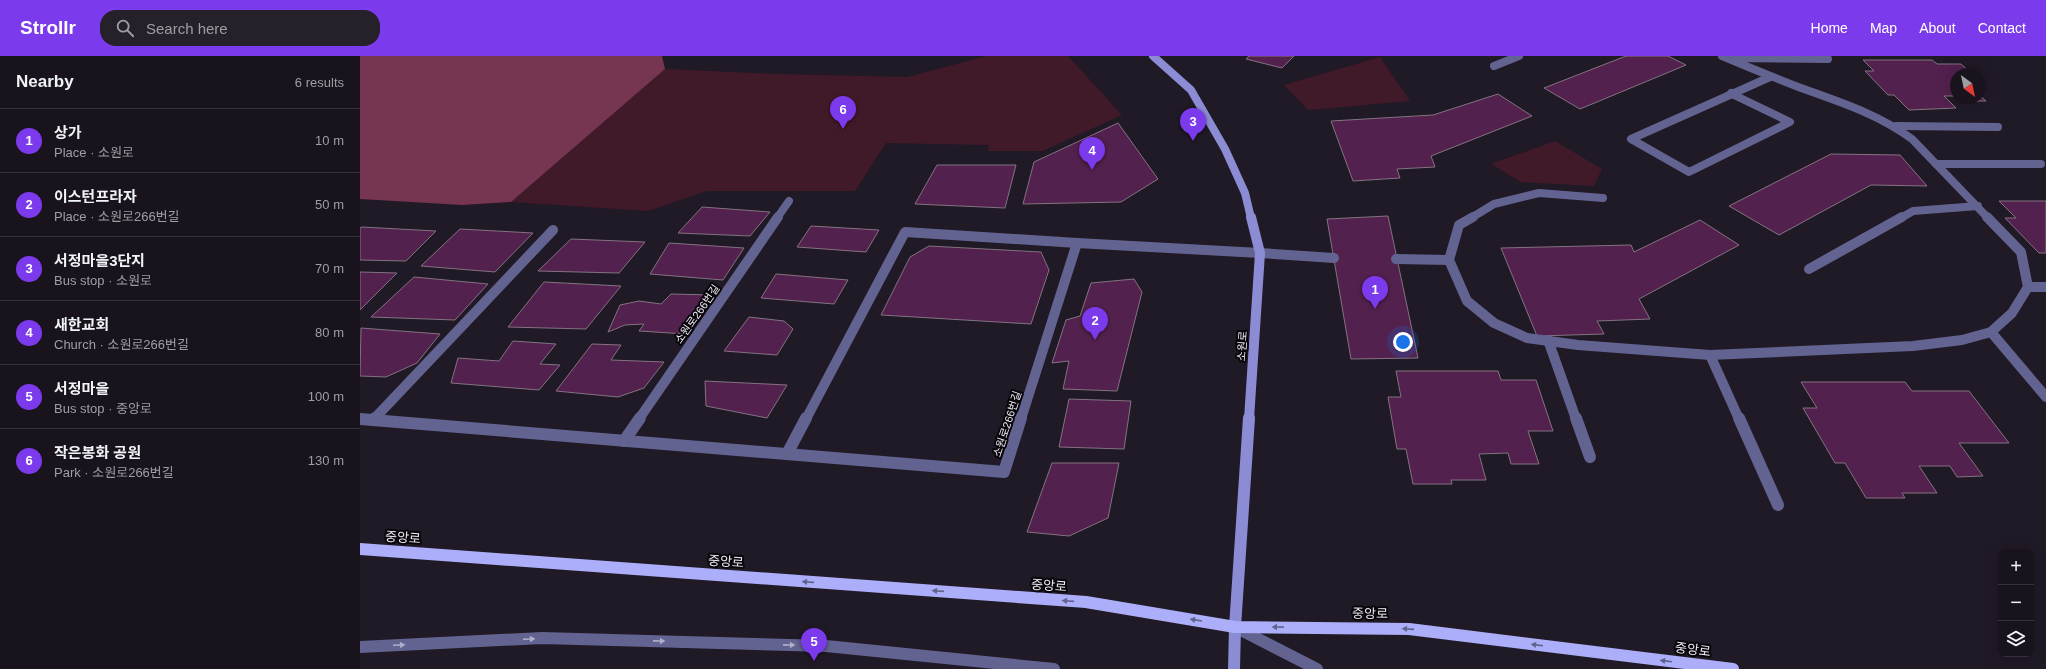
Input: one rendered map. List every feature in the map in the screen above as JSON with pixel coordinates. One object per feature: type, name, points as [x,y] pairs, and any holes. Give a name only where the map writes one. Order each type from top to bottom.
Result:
[{"type":"main road","name":"소원로","points":[[1153,56],[1191,90],[1224,149],[1245,193],[1260,253],[1235,627],[1234,669]]},
{"type":"main road","name":"중앙로","points":[[360,549],[1086,602],[1235,627],[1409,629],[1733,669]]},
{"type":"street","points":[[1494,66],[1519,56]]},
{"type":"street","points":[[1724,57],[1828,59]]},
{"type":"street","points":[[1603,198],[1538,193],[1494,204],[1459,225],[1450,260],[1467,301],[1494,323],[1527,338],[1578,345],[1710,355],[1913,346],[1962,340],[1991,332],[2012,313],[2028,287],[2021,252],[1978,206],[1912,140],[1896,126],[1860,109],[1770,77],[1724,57]]},
{"type":"street","points":[[1731,94],[1790,122],[1689,172],[1631,139],[1731,94],[1770,77]]},
{"type":"street","points":[[1896,126],[1998,127]]},
{"type":"street","points":[[1936,164],[2041,164]]},
{"type":"street","name":"소원로266번길","points":[[624,441],[789,201]]},
{"type":"street","points":[[1809,268],[1913,212],[1978,206]]},
{"type":"street","points":[[372,420],[553,230]]},
{"type":"street","points":[[787,454],[905,232],[1077,244],[1334,258]]},
{"type":"street","name":"소원로266번길","points":[[360,418],[1004,472],[1077,244]]},
{"type":"street","points":[[1396,259],[1450,260]]},
{"type":"street","points":[[2028,287],[2046,287]]},
{"type":"street","points":[[1991,332],[2046,397]]},
{"type":"street","points":[[1548,340],[1590,457]]},
{"type":"street","points":[[1710,355],[1778,505]]},
{"type":"street","points":[[1235,627],[1317,669]]},
{"type":"street","points":[[360,647],[542,638],[826,646],[1054,669]]},
{"type":"shaded area","points":[[360,56],[662,56],[665,69],[511,202],[462,205],[360,199]]},
{"type":"shaded area","points":[[987,56],[1068,56],[1122,115],[1043,151],[988,151],[989,145],[886,143],[855,191],[707,191],[648,211],[511,202],[665,69],[776,74],[907,77]]},
{"type":"shaded area","points":[[1380,57],[1410,101],[1308,110],[1284,85]]},
{"type":"shaded area","points":[[1555,141],[1602,169],[1594,186],[1521,182],[1491,164]]},
{"type":"building","points":[[1249,56],[1294,56],[1282,68],[1246,59]]},
{"type":"building","points":[[1626,56],[1668,56],[1686,65],[1580,109],[1544,88]]},
{"type":"building","points":[[1863,60],[1932,60],[1937,64],[1961,64],[1965,68],[1950,68],[1950,96],[1944,96],[1950,104],[1956,108],[1909,110],[1894,95],[1888,95],[1865,71],[1874,71]]},
{"type":"building","points":[[1498,94],[1532,116],[1431,156],[1435,167],[1397,169],[1400,178],[1353,181],[1331,121],[1433,115]]},
{"type":"building","points":[[1118,123],[1158,179],[1121,202],[1023,204],[1034,162]]},
{"type":"building","points":[[1831,154],[1900,155],[1927,186],[1871,185],[1779,235],[1729,206]]},
{"type":"building","points":[[937,165],[1016,165],[1005,208],[915,204]]},
{"type":"building","points":[[1999,201],[2046,201],[2046,253],[2039,253],[2005,218],[2016,218]]},
{"type":"building","points":[[702,207],[770,212],[750,236],[678,233]]},
{"type":"building","points":[[1388,216],[1418,358],[1351,359],[1327,219]]},
{"type":"building","points":[[1700,220],[1739,245],[1639,299],[1650,319],[1597,321],[1604,334],[1537,336],[1501,248],[1631,245],[1634,252]]},
{"type":"building","points":[[811,226],[879,230],[866,252],[797,247]]},
{"type":"building","points":[[360,228],[436,231],[406,261],[360,260]]},
{"type":"building","points":[[460,229],[533,233],[495,272],[421,266]]},
{"type":"building","points":[[571,239],[645,242],[619,273],[538,271]]},
{"type":"building","points":[[669,243],[744,248],[723,280],[650,274]]},
{"type":"building","points":[[929,246],[1041,252],[1049,270],[1031,324],[881,315],[910,257]]},
{"type":"building","points":[[360,272],[397,273],[360,310]]},
{"type":"building","points":[[776,274],[848,280],[834,304],[761,298]]},
{"type":"building","points":[[414,277],[488,284],[455,320],[371,317]]},
{"type":"building","points":[[1134,279],[1142,292],[1117,391],[1063,389],[1069,361],[1052,363],[1066,320],[1080,316],[1091,283]]},
{"type":"building","points":[[544,282],[621,286],[586,329],[508,327]]},
{"type":"building","points":[[671,294],[712,295],[686,334],[639,331],[644,324],[625,325],[608,332],[620,305],[639,301],[661,304]]},
{"type":"building","points":[[749,317],[784,321],[793,329],[777,355],[724,351]]},
{"type":"building","points":[[361,328],[440,334],[417,363],[386,377],[360,376]]},
{"type":"building","points":[[513,341],[556,344],[540,364],[560,365],[539,390],[451,383],[458,358],[499,361]]},
{"type":"building","points":[[592,344],[621,345],[611,360],[664,362],[644,388],[618,397],[556,391]]},
{"type":"building","points":[[1396,371],[1498,371],[1501,380],[1536,380],[1553,431],[1528,431],[1539,464],[1511,464],[1508,453],[1479,454],[1486,480],[1451,480],[1452,484],[1413,484],[1406,449],[1397,449],[1388,397],[1401,397]]},
{"type":"building","points":[[705,381],[787,385],[767,418],[706,406]]},
{"type":"building","points":[[1801,382],[1905,382],[1912,391],[1969,391],[2009,443],[1959,443],[1983,476],[1957,477],[1950,466],[1919,466],[1937,493],[1902,493],[1905,498],[1866,498],[1845,463],[1835,463],[1803,408],[1817,408]]},
{"type":"building","points":[[1069,399],[1131,401],[1124,449],[1059,447]]},
{"type":"building","points":[[1052,463],[1119,463],[1108,518],[1069,536],[1027,532]]},
{"type":"place","name":"작은봉화 공원","points":[[843,129]]},
{"type":"place","name":"서정마을3단지","points":[[1193,141]]},
{"type":"place","name":"새한교회","points":[[1092,170]]},
{"type":"place","name":"상가","points":[[1375,309]]},
{"type":"place","name":"이스턴프라자","points":[[1095,340]]},
{"type":"place","name":"서정마을","points":[[814,661]]}]
